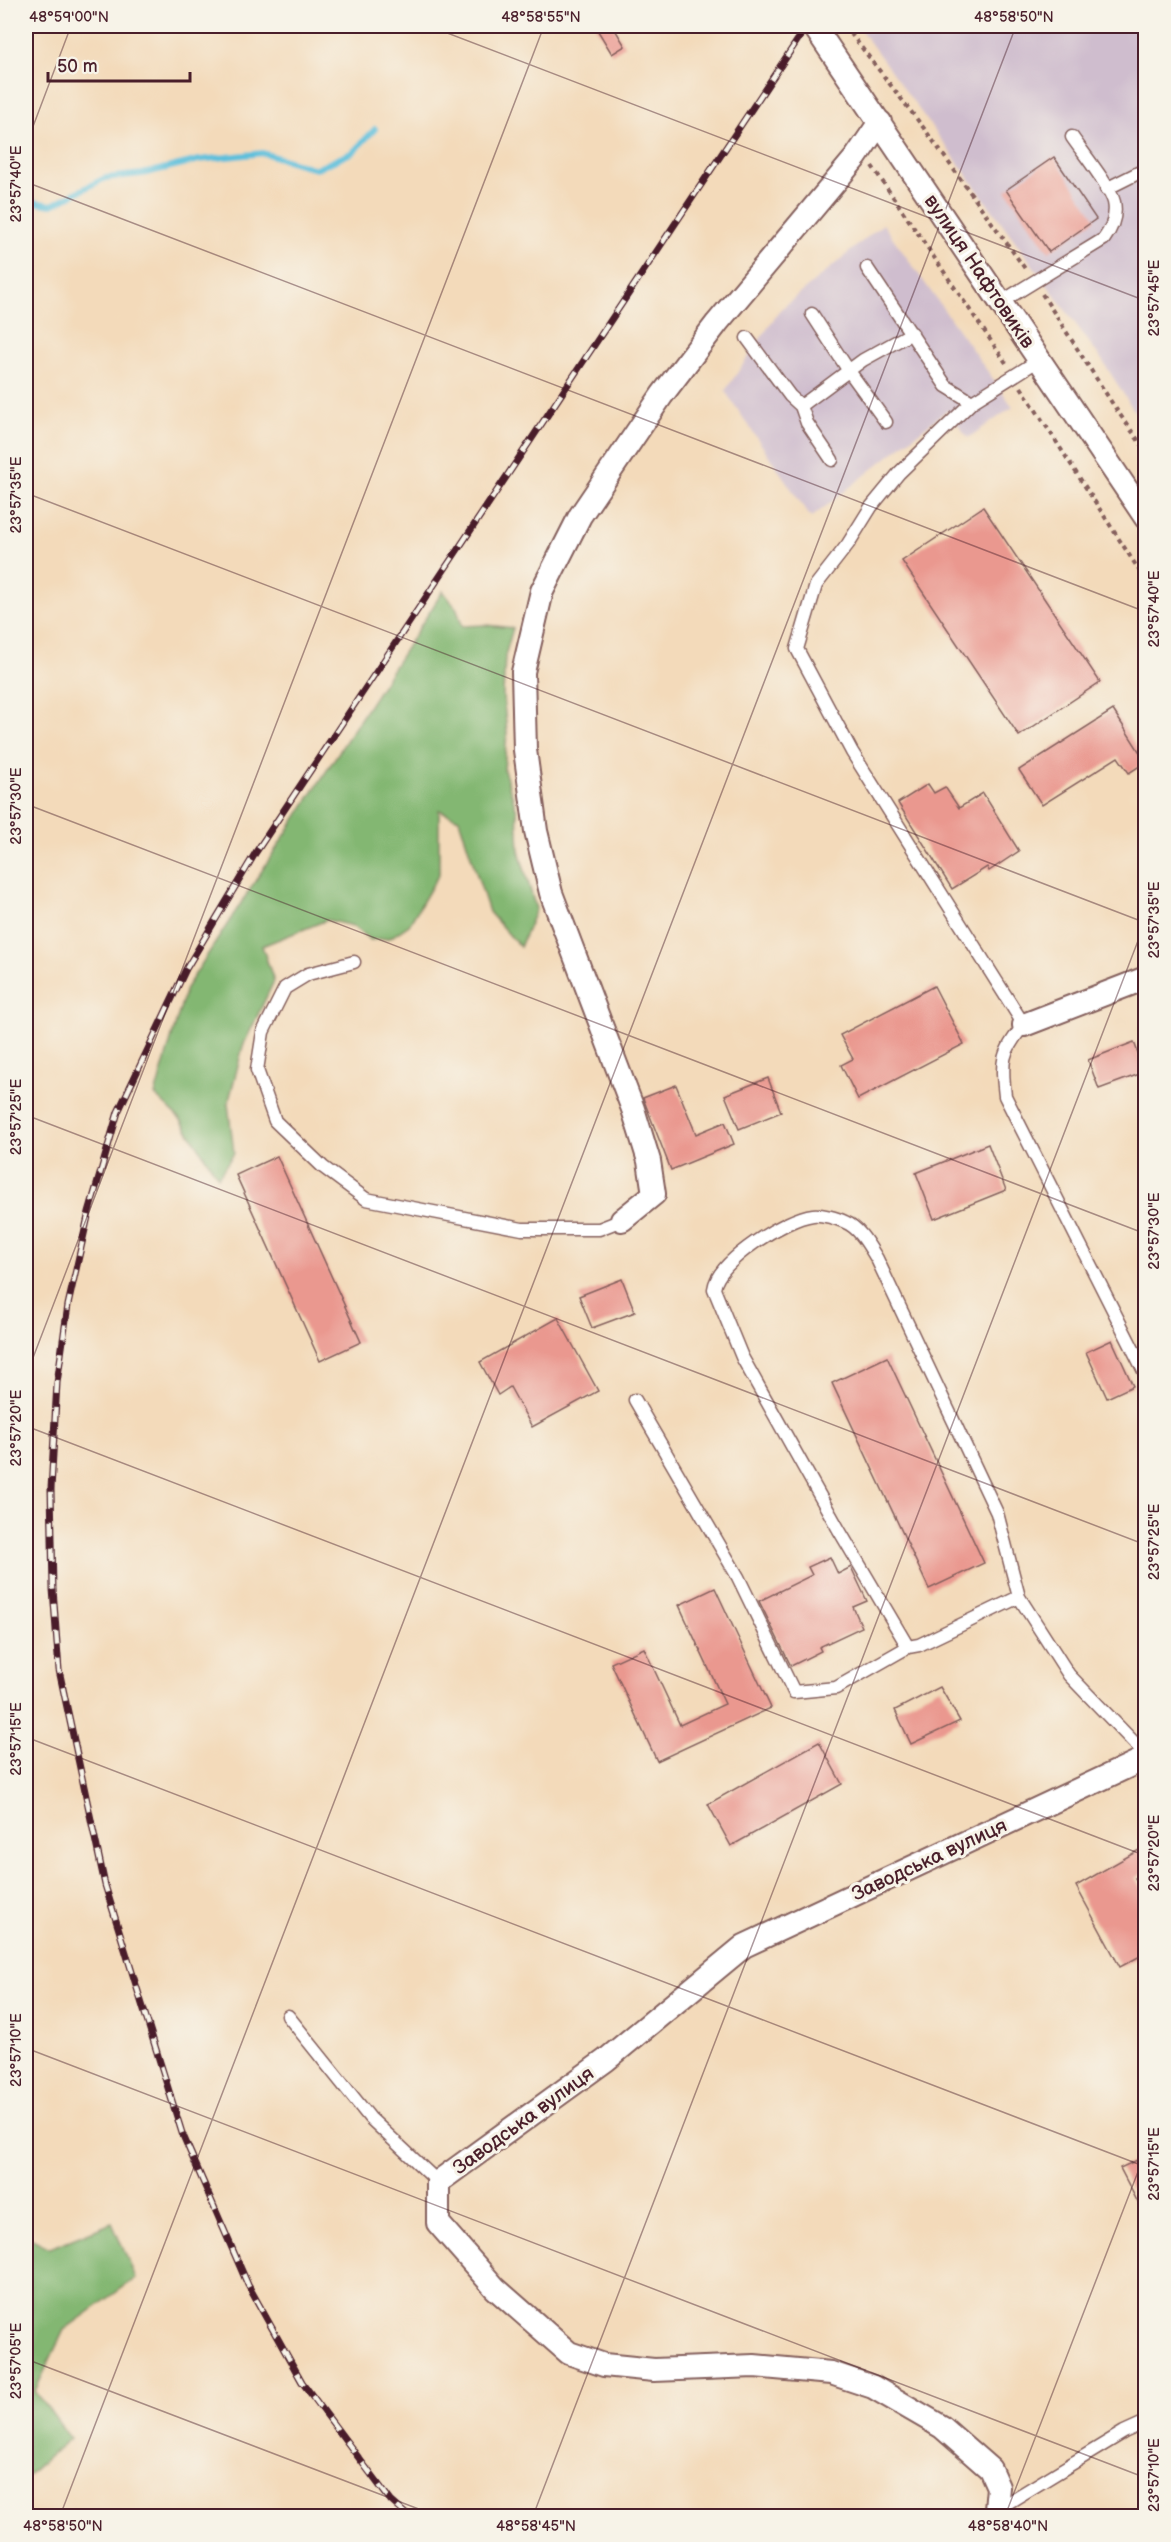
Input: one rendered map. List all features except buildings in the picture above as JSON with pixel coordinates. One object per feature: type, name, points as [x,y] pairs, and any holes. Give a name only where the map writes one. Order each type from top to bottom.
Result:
[{"type":"street","name":"вулиця Нафтовиків","points":[[814,26],[1146,518]]},
{"type":"street","points":[[622,1220],[654,1194],[649,1161],[633,1109],[551,893],[536,831],[525,750],[523,672],[542,591],[579,516],[662,395],[856,157],[880,122]]},
{"type":"street","points":[[1024,1025],[1146,978]]},
{"type":"street","name":"Заводська вулиця","points":[[995,2513],[998,2487],[990,2469],[942,2427],[873,2387],[831,2373],[754,2366],[654,2370],[604,2365],[569,2353],[495,2288],[438,2223],[438,2182],[606,2060],[744,1946],[1146,1756]]},
{"type":"lane","points":[[1001,302],[1104,238],[1114,221],[1114,200],[1072,137]]},
{"type":"lane","points":[[1106,189],[1146,169]]},
{"type":"lane","points":[[867,268],[946,386],[972,402]]},
{"type":"lane","points":[[812,314],[886,422]]},
{"type":"lane","points":[[801,406],[863,360],[912,333]]},
{"type":"lane","points":[[747,338],[790,396],[801,406],[807,423],[832,460]]},
{"type":"lane","points":[[1039,360],[972,402],[899,473],[871,507],[848,544],[816,585],[798,650],[852,752],[1024,1025],[1010,1041],[1002,1064],[1005,1096],[1146,1375]]},
{"type":"lane","points":[[354,962],[308,974],[285,988],[263,1032],[257,1070],[275,1121],[324,1167],[366,1199],[522,1229],[598,1229],[622,1220]]},
{"type":"lane","points":[[908,1647],[742,1358],[714,1289],[715,1280],[734,1258],[783,1224],[814,1215],[846,1222],[863,1237],[873,1252],[997,1513],[1020,1597],[1069,1675],[1146,1756]]},
{"type":"lane","points":[[635,1400],[738,1577],[794,1692],[836,1688],[908,1647],[918,1645],[1020,1597]]},
{"type":"lane","points":[[288,2016],[370,2118],[438,2182]]},
{"type":"lane","points":[[995,2513],[1124,2432],[1146,2422]]},
{"type":"path","points":[[845,26],[933,140],[1034,282],[1146,451]]},
{"type":"shaded area","points":[[858,26],[1145,26],[1145,428],[1102,360]]},
{"type":"shaded area","points":[[883,224],[1013,407],[968,438],[947,410],[811,518],[725,391],[780,310]]},
{"type":"green space","points":[[443,591],[457,609],[462,626],[486,625],[513,628],[505,656],[503,695],[507,732],[504,770],[517,811],[519,851],[536,909],[520,947],[489,912],[459,819],[439,810],[439,874],[409,925],[390,938],[370,940],[353,926],[327,920],[262,946],[274,981],[243,1046],[228,1104],[234,1153],[218,1177],[181,1120],[155,1095],[186,988]]},
{"type":"green space","points":[[112,2223],[136,2278],[64,2330],[35,2391],[70,2438],[26,2477],[26,2236],[50,2248]]},
{"type":"waterway","points":[[26,201],[52,205],[105,178],[142,174],[199,160],[263,153],[316,169],[353,152],[375,129]]},
{"type":"railway","points":[[408,2516],[391,2501],[302,2382],[248,2285],[182,2133],[105,1885],[59,1670],[53,1589],[51,1489],[57,1383],[68,1305],[89,1212],[118,1112],[186,969],[256,852],[807,26]]}]
